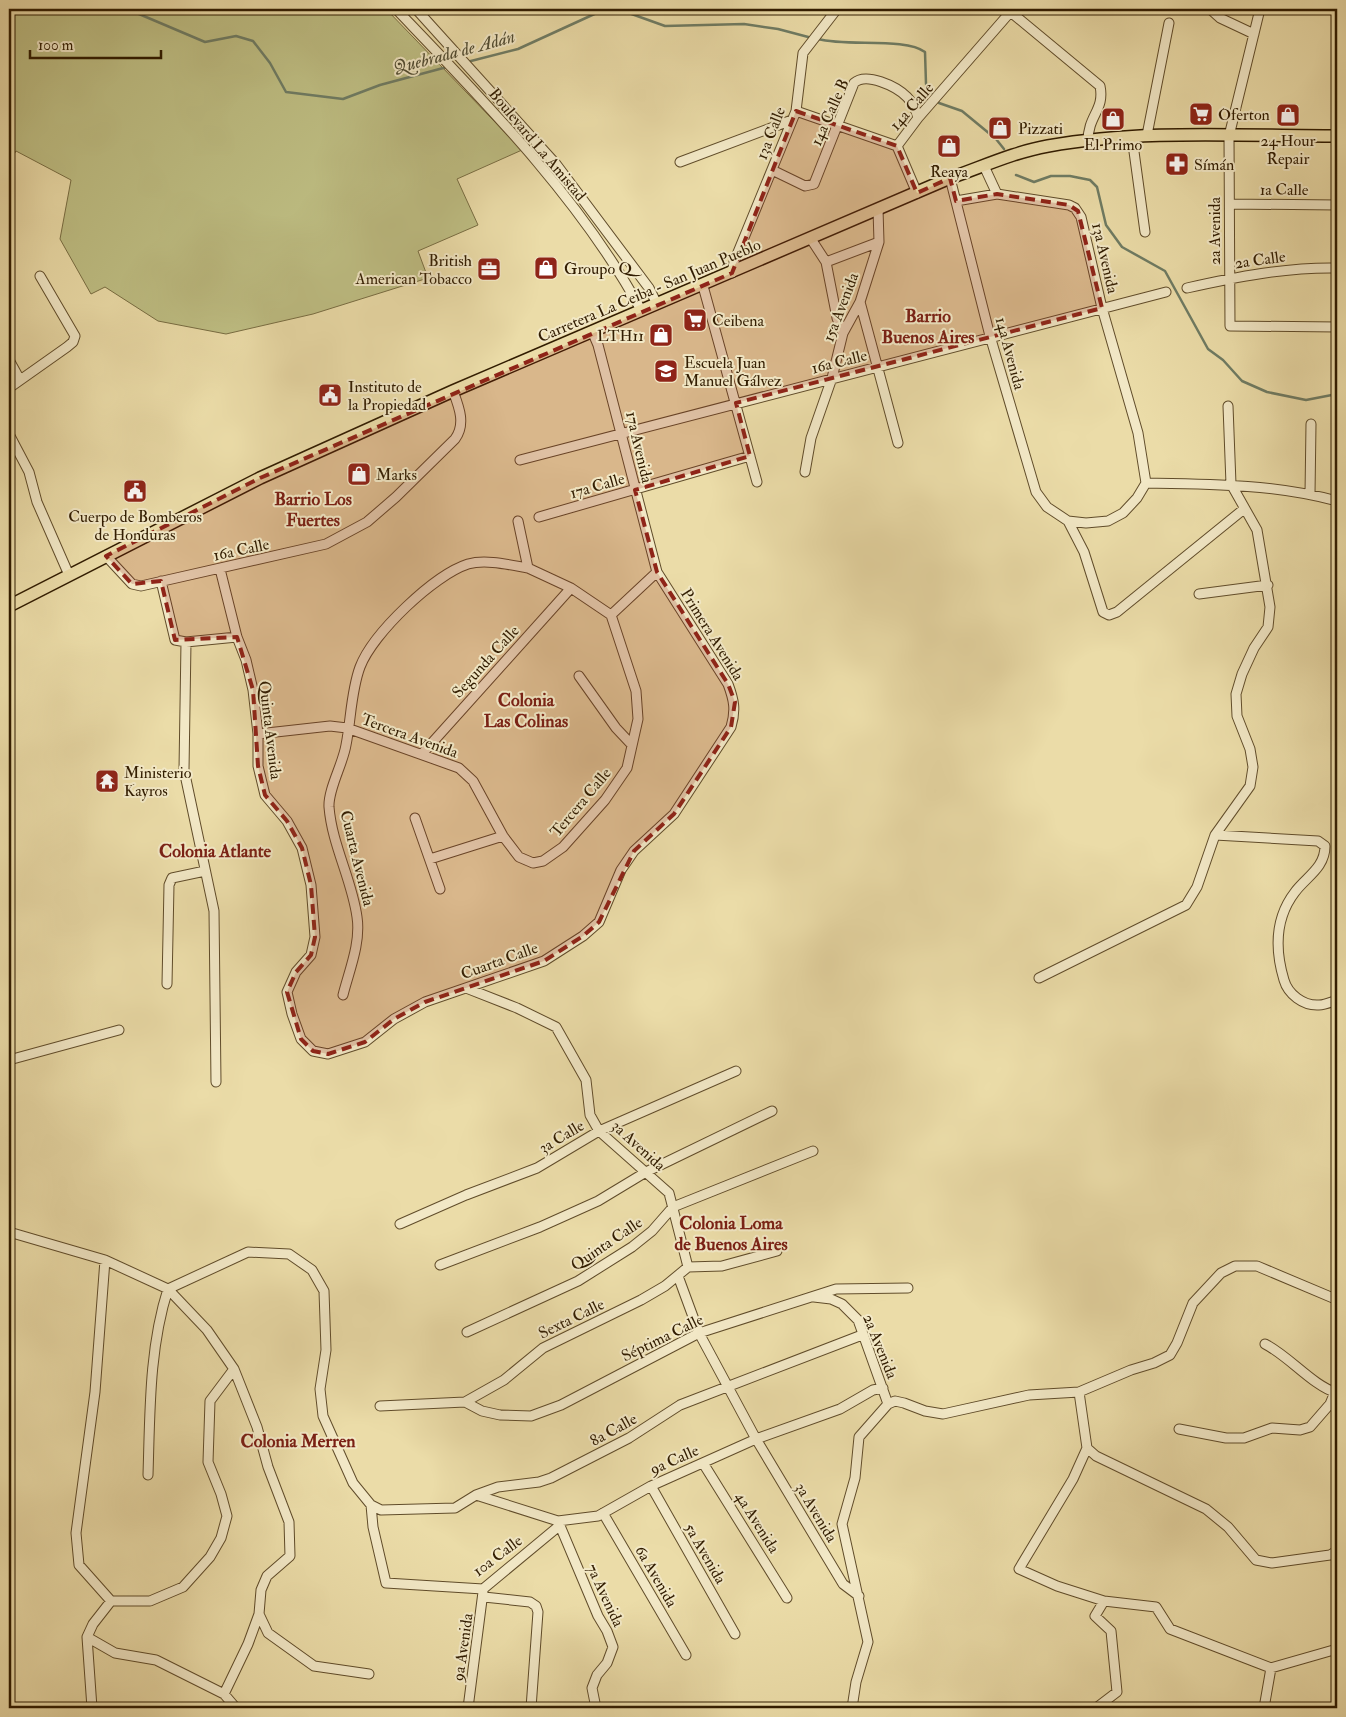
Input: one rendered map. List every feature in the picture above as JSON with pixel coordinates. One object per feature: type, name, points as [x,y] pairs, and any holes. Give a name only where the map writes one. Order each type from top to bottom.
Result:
[{"type":"main road","name":"Carretera La Ceiba - San Juan Pueblo","points":[[9,606],[260,478],[453,391],[641,310],[703,286],[950,178],[1021,153],[1048,146],[1088,141],[1147,135],[1337,136]]},
{"type":"street","name":"Boulevard La Amistad","points":[[396,9],[444,59],[545,172],[608,256],[641,310]]},
{"type":"street","name":"Boulevard La Amistad","points":[[416,9],[556,164],[649,288],[657,304]]},
{"type":"street","name":"13a Calle","points":[[732,273],[734,262],[796,111],[803,53],[837,9]]},
{"type":"street","points":[[1210,9],[1220,18],[1254,34]]},
{"type":"street","points":[[1229,136],[1260,9]]},
{"type":"street","points":[[1010,10],[1100,86],[1102,96],[1100,107],[1088,128],[1088,141]]},
{"type":"street","name":"14a Calle","points":[[897,146],[918,118],[948,86],[1010,10]]},
{"type":"street","points":[[1147,135],[1169,23]]},
{"type":"street","name":"14a Calle B","points":[[772,170],[806,186],[814,184],[854,83],[859,78],[867,78],[894,88],[907,97],[918,118]]},
{"type":"street","points":[[796,111],[897,146],[917,193]]},
{"type":"street","points":[[680,162],[792,120]]},
{"type":"street","name":"2a Avenida","points":[[1229,136],[1230,326],[1337,327]]},
{"type":"street","points":[[1132,137],[1145,232]]},
{"type":"street","points":[[984,166],[997,194]]},
{"type":"street","name":"14a Avenida","points":[[950,178],[990,336],[1036,492],[1047,506],[1068,521]]},
{"type":"street","name":"13a Avenida","points":[[956,201],[997,194],[1069,205],[1078,211],[1102,308],[1138,433],[1146,483]]},
{"type":"street","name":"1a Calle","points":[[1230,204],[1337,205]]},
{"type":"street","name":"15a Avenida","points":[[805,472],[811,438],[832,378],[843,334],[860,302],[879,242],[878,210]]},
{"type":"street","points":[[811,239],[826,262],[837,318],[843,334]]},
{"type":"street","points":[[826,262],[879,242]]},
{"type":"street","name":"2a Calle","points":[[1187,288],[1229,279],[1318,267],[1337,268]]},
{"type":"street","points":[[9,388],[67,347],[73,342],[75,336],[40,276]]},
{"type":"street","points":[[703,286],[757,482]]},
{"type":"street","name":"16a Calle","points":[[520,460],[990,336],[1166,292]]},
{"type":"street","points":[[860,302],[898,443]]},
{"type":"street","name":"17a Avenida","points":[[592,331],[598,345],[622,432],[657,572]]},
{"type":"street","points":[[9,360],[20,380]]},
{"type":"street","name":"16a Calle","points":[[106,556],[132,584],[141,586],[326,544],[366,522],[396,497],[461,431],[460,413],[453,391]]},
{"type":"street","points":[[1039,978],[1186,905],[1197,887],[1215,835],[1250,786],[1253,767],[1250,749],[1237,716],[1236,694],[1242,674],[1254,648],[1268,627],[1270,607],[1268,585],[1257,530],[1231,484],[1228,406]]},
{"type":"street","points":[[1310,494],[1311,424]]},
{"type":"street","points":[[9,434],[29,472],[37,502],[69,575]]},
{"type":"street","name":"17a Calle","points":[[539,517],[750,456]]},
{"type":"street","points":[[1068,521],[1086,524],[1108,521],[1123,513],[1137,498],[1146,483],[1231,484],[1310,494],[1337,501]]},
{"type":"street","points":[[1068,521],[1084,552],[1103,612],[1109,615],[1117,612],[1244,508]]},
{"type":"street","points":[[518,521],[528,568]]},
{"type":"street","name":"Cuarta Avenida","points":[[343,995],[357,939],[357,918],[329,805],[346,745],[347,728],[360,667],[368,650],[387,625],[416,598],[448,574],[469,564],[495,563],[528,568],[571,588],[611,615]]},
{"type":"street","name":"Quinta Avenida","points":[[220,569],[236,637],[246,660],[253,690],[258,734],[258,766],[265,795],[287,821],[302,848],[312,885],[315,938],[310,955],[296,972],[288,992],[292,1014],[301,1039],[314,1051]]},
{"type":"street","points":[[611,615],[657,572]]},
{"type":"street","name":"Primera Avenida","points":[[657,572],[728,684],[735,702],[734,715]]},
{"type":"street","points":[[162,581],[173,637],[178,642],[236,637]]},
{"type":"street","points":[[1198,594],[1268,585]]},
{"type":"street","name":"Segunda Calle","points":[[422,754],[571,588]]},
{"type":"street","name":"Tercera Calle","points":[[533,862],[543,861],[563,848],[606,800],[627,768],[638,718],[636,691],[611,615]]},
{"type":"street","points":[[186,642],[184,770],[214,911],[216,1082]]},
{"type":"street","points":[[579,676],[616,728],[632,745]]},
{"type":"street","name":"Cuarta Calle","points":[[314,1051],[328,1054],[365,1042],[394,1019],[425,1002],[544,961],[583,936],[599,922],[621,870],[634,851],[674,814],[731,727],[734,715]]},
{"type":"street","name":"Tercera Avenida","points":[[258,734],[330,726],[347,728],[459,768],[473,781],[503,836],[519,857],[533,862]]},
{"type":"street","points":[[415,818],[440,889]]},
{"type":"street","points":[[1215,835],[1318,840],[1325,846],[1315,873],[1295,892],[1290,900],[1279,926],[1277,942],[1286,987],[1291,994],[1304,1002],[1318,1005],[1337,1000]]},
{"type":"street","points":[[430,859],[503,836]]},
{"type":"street","points":[[167,984],[169,885],[172,878],[205,870]]},
{"type":"street","name":"3a Avenida","points":[[466,988],[517,1008],[556,1027],[586,1080],[590,1115],[599,1131],[669,1193],[688,1267]]},
{"type":"street","points":[[9,1060],[119,1030]]},
{"type":"street","name":"3a Calle","points":[[400,1224],[466,1195],[537,1168],[599,1131],[736,1071]]},
{"type":"street","points":[[440,1265],[540,1227],[598,1201],[646,1172],[772,1111]]},
{"type":"street","name":"Quinta Calle","points":[[467,1332],[578,1281],[632,1247],[652,1231],[673,1207],[813,1151]]},
{"type":"street","points":[[9,1232],[105,1260],[168,1289],[207,1330],[234,1369],[257,1427],[268,1466],[289,1522],[290,1556],[267,1576],[261,1590],[259,1614],[248,1644],[224,1694]]},
{"type":"street","points":[[688,1267],[722,1266],[777,1251]]},
{"type":"street","points":[[148,1474],[151,1396],[156,1346],[161,1312],[168,1289],[248,1252],[289,1254],[312,1270],[324,1291],[326,1350],[320,1389],[323,1416],[353,1484],[371,1505]]},
{"type":"street","points":[[105,1260],[95,1392],[76,1533],[79,1565],[111,1602],[150,1602],[183,1587],[210,1557],[221,1538],[227,1516],[221,1494],[208,1462],[210,1401],[234,1369]]},
{"type":"street","points":[[852,1708],[856,1682],[868,1642],[842,1524],[855,1478],[860,1437],[888,1404],[895,1402],[904,1403],[925,1411],[943,1414],[1029,1394],[1079,1392],[1131,1370],[1154,1363],[1170,1355],[1177,1343],[1193,1303],[1221,1273],[1235,1266],[1257,1266],[1333,1298],[1337,1296]]},
{"type":"street","name":"Sexta Calle","points":[[380,1406],[465,1402],[504,1380],[543,1348],[641,1300],[665,1286],[688,1267]]},
{"type":"street","name":"3a Avenida","points":[[678,1276],[699,1333],[756,1439],[843,1584],[859,1596]]},
{"type":"street","name":"Séptima Calle","points":[[465,1402],[482,1411],[500,1415],[531,1416],[546,1412],[699,1333],[836,1289],[908,1288]]},
{"type":"street","name":"2a Avenida","points":[[812,1296],[831,1299],[842,1304],[858,1320],[888,1404]]},
{"type":"street","name":"8a Calle","points":[[371,1505],[381,1510],[455,1508],[476,1495],[498,1487],[539,1482],[551,1478],[630,1438],[680,1405],[862,1335]]},
{"type":"street","points":[[1179,1429],[1244,1438],[1272,1428],[1300,1430],[1310,1427],[1330,1404],[1336,1392],[1296,1368],[1282,1353],[1265,1344]]},
{"type":"street","name":"9a Calle","points":[[476,1495],[558,1524],[581,1520],[603,1513],[650,1486],[756,1439],[840,1409],[873,1390],[883,1388]]},
{"type":"street","points":[[1079,1392],[1087,1448],[1074,1479],[1020,1569],[1057,1586],[1104,1601],[1156,1607],[1170,1629],[1271,1668],[1337,1649]]},
{"type":"street","points":[[1087,1448],[1096,1456],[1206,1509],[1228,1527],[1256,1560],[1272,1563],[1330,1555],[1337,1551]]},
{"type":"street","name":"4a Avenida","points":[[703,1463],[787,1598]]},
{"type":"street","name":"5a Avenida","points":[[650,1486],[735,1634]]},
{"type":"street","name":"10a Calle","points":[[371,1505],[373,1526],[386,1583],[483,1593],[558,1524]]},
{"type":"street","name":"6a Avenida","points":[[603,1513],[686,1655]]},
{"type":"street","name":"7a Avenida","points":[[558,1524],[598,1616],[608,1631],[612,1647],[608,1663],[597,1675],[592,1688],[596,1708]]},
{"type":"street","points":[[483,1593],[530,1602],[536,1606],[538,1612],[531,1708]]},
{"type":"street","name":"9a Avenida","points":[[468,1708],[483,1593]]},
{"type":"street","points":[[1096,1708],[1117,1692],[1111,1631],[1095,1616],[1104,1601]]},
{"type":"street","points":[[92,1708],[86,1637],[93,1624],[111,1602]]},
{"type":"street","points":[[259,1614],[268,1633],[314,1666],[369,1674]]},
{"type":"street","points":[[86,1637],[115,1653],[156,1660],[224,1694],[236,1708]]},
{"type":"street","points":[[1264,1708],[1271,1668]]},
{"type":"highlighted area","points":[[796,111],[897,146],[917,193],[950,178],[956,201],[997,194],[1069,205],[1078,211],[1102,308],[736,403],[750,456],[635,490],[657,572],[728,684],[735,702],[731,727],[674,814],[634,851],[599,922],[583,936],[544,961],[425,1002],[394,1019],[365,1042],[328,1054],[313,1051],[301,1039],[287,992],[296,972],[311,955],[315,937],[311,885],[302,848],[287,821],[265,795],[258,766],[253,690],[237,637],[175,640],[161,581],[132,584],[106,556],[260,478],[732,273]]},
{"type":"green space","points":[[9,9],[386,9],[522,150],[457,179],[478,225],[418,251],[428,278],[313,314],[226,334],[158,321],[105,287],[91,294],[60,239],[71,180],[16,151],[9,163]]},
{"type":"waterway","name":"Quebrada de Adán","points":[[119,9],[139,14],[205,42],[236,36],[253,41],[270,63],[286,92],[343,99],[380,85],[447,67]]},
{"type":"waterway","name":"Quebrada de Adán","points":[[467,62],[518,49],[601,11],[626,12],[665,26],[744,24],[778,29],[812,38]]},
{"type":"waterway","name":"Quebrada de Adán","points":[[818,39],[844,42],[890,43],[916,47],[925,52],[926,84],[939,103],[962,111],[996,139],[1004,149]]},
{"type":"waterway","name":"Quebrada de Adán","points":[[1016,175],[1034,182],[1051,176],[1070,176],[1090,180],[1097,187],[1106,225],[1122,247],[1165,271],[1208,349],[1223,360],[1242,381],[1267,392],[1306,400],[1337,394]]},
{"type":"place","name":"Oferton","points":[[1201,114]]},
{"type":"place","name":"24 Hour Repair","points":[[1288,115]]},
{"type":"place","name":"El Primo","points":[[1113,119]]},
{"type":"place","name":"Pizzati","points":[[1000,128]]},
{"type":"place","name":"Reaya","points":[[949,146]]},
{"type":"place","name":"Símán","points":[[1177,164]]},
{"type":"place","name":"Groupo Q","points":[[546,268]]},
{"type":"place","name":"British American Tobacco","points":[[489,269]]},
{"type":"place","name":"Ceibena","points":[[695,320]]},
{"type":"place","name":"LTH11","points":[[661,335]]},
{"type":"place","name":"Escuela Juan Manuel Gálvez","points":[[666,371]]},
{"type":"place","name":"Instituto de la Propiedad","points":[[330,395]]},
{"type":"place","name":"Marks","points":[[359,474]]},
{"type":"place","name":"Cuerpo de Bomberos de Honduras","points":[[135,491]]},
{"type":"place","name":"Ministerio Kayros","points":[[107,781]]},
{"type":"district","name":"Barrio Buenos Aires","points":[[928,326]]},
{"type":"district","name":"Barrio Los Fuertes","points":[[313,509]]},
{"type":"district","name":"Colonia Las Colinas","points":[[526,710]]},
{"type":"district","name":"Colonia Atlante","points":[[215,851]]},
{"type":"district","name":"Colonia Loma de Buenos Aires","points":[[731,1233]]},
{"type":"district","name":"Colonia Merren","points":[[298,1441]]}]
